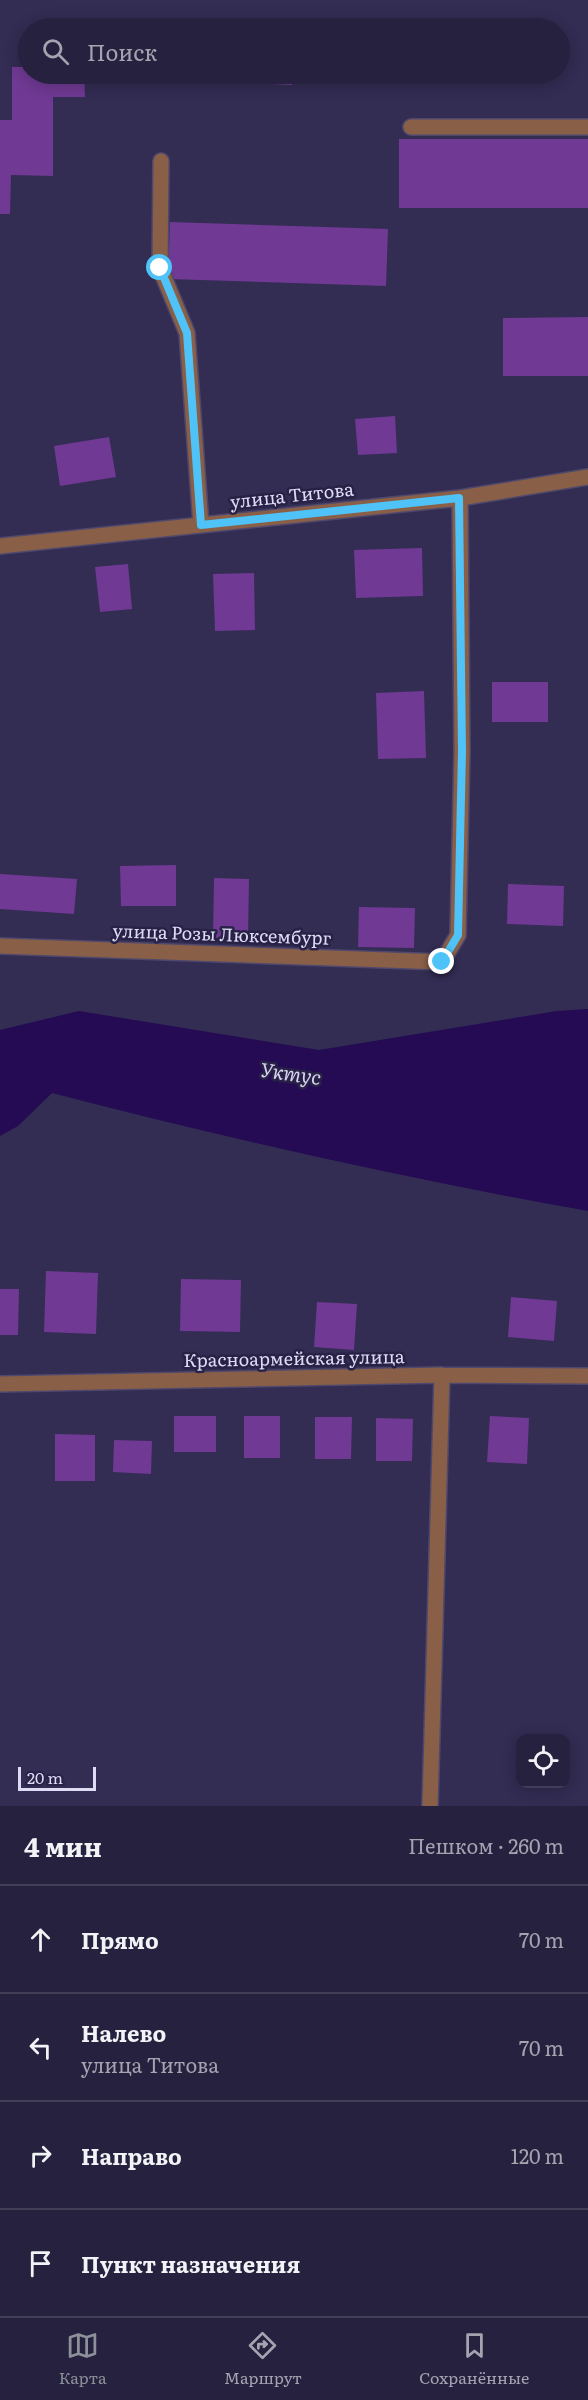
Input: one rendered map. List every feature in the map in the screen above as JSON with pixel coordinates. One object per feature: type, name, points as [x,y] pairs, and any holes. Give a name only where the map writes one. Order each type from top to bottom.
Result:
[{"type":"street","points":[[411,127],[588,127]]},
{"type":"street","points":[[161,161],[160,268],[187,333],[201,525]]},
{"type":"street","name":"улица Титова","points":[[0,546],[459,498],[588,477]]},
{"type":"street","name":"улица Розы Люксембург","points":[[0,946],[442,962],[458,935],[462,751],[459,498]]},
{"type":"street","points":[[430,1806],[442,1376]]},
{"type":"street","name":"Красноармейская улица","points":[[0,1384],[442,1376],[588,1376]]},
{"type":"water","name":"Уктус","points":[[588,1009],[588,1211],[453,1186],[319,1157],[52,1093],[18,1126],[0,1136],[0,1030],[79,1011],[319,1050],[557,1011]]},
{"type":"building","points":[[12,67],[18,67],[18,84],[84,84],[85,97],[53,97],[53,176],[11,175],[10,214],[0,214],[0,120],[12,120]]},
{"type":"building","points":[[399,139],[588,139],[588,208],[399,208]]},
{"type":"building","points":[[170,222],[388,229],[386,286],[168,279]]},
{"type":"building","points":[[588,317],[588,376],[503,376],[503,318]]},
{"type":"building","points":[[395,416],[397,453],[358,455],[355,419]]},
{"type":"building","points":[[109,437],[116,477],[60,486],[54,446]]},
{"type":"building","points":[[422,548],[423,596],[356,598],[354,550]]},
{"type":"building","points":[[128,564],[132,609],[100,612],[95,567]]},
{"type":"building","points":[[254,573],[255,630],[215,631],[213,574]]},
{"type":"building","points":[[492,682],[548,682],[548,722],[492,722]]},
{"type":"building","points":[[424,691],[426,758],[378,759],[376,693]]},
{"type":"building","points":[[176,865],[176,906],[121,906],[120,866]]},
{"type":"building","points":[[0,874],[77,879],[74,914],[0,909]]},
{"type":"building","points":[[214,878],[249,879],[248,939],[213,938]]},
{"type":"building","points":[[508,884],[564,886],[563,926],[507,924]]},
{"type":"building","points":[[359,907],[415,908],[414,948],[358,947]]},
{"type":"building","points":[[46,1271],[98,1273],[96,1334],[44,1332]]},
{"type":"building","points":[[181,1279],[241,1280],[240,1332],[180,1331]]},
{"type":"building","points":[[0,1289],[19,1289],[18,1335],[0,1335]]},
{"type":"building","points":[[511,1297],[557,1301],[554,1341],[508,1337]]},
{"type":"building","points":[[317,1302],[357,1304],[354,1350],[314,1347]]},
{"type":"building","points":[[174,1416],[216,1416],[216,1452],[174,1452]]},
{"type":"building","points":[[244,1416],[280,1416],[280,1458],[244,1458]]},
{"type":"building","points":[[490,1416],[529,1418],[527,1464],[487,1462]]},
{"type":"building","points":[[315,1417],[352,1417],[351,1459],[315,1459]]},
{"type":"building","points":[[376,1418],[413,1419],[412,1461],[376,1461]]},
{"type":"building","points":[[55,1434],[95,1435],[95,1481],[55,1481]]},
{"type":"building","points":[[114,1440],[152,1441],[151,1474],[113,1472]]},
{"type":"route","points":[[160,268],[187,333],[201,525],[459,498],[462,751],[458,935],[442,962]]}]
